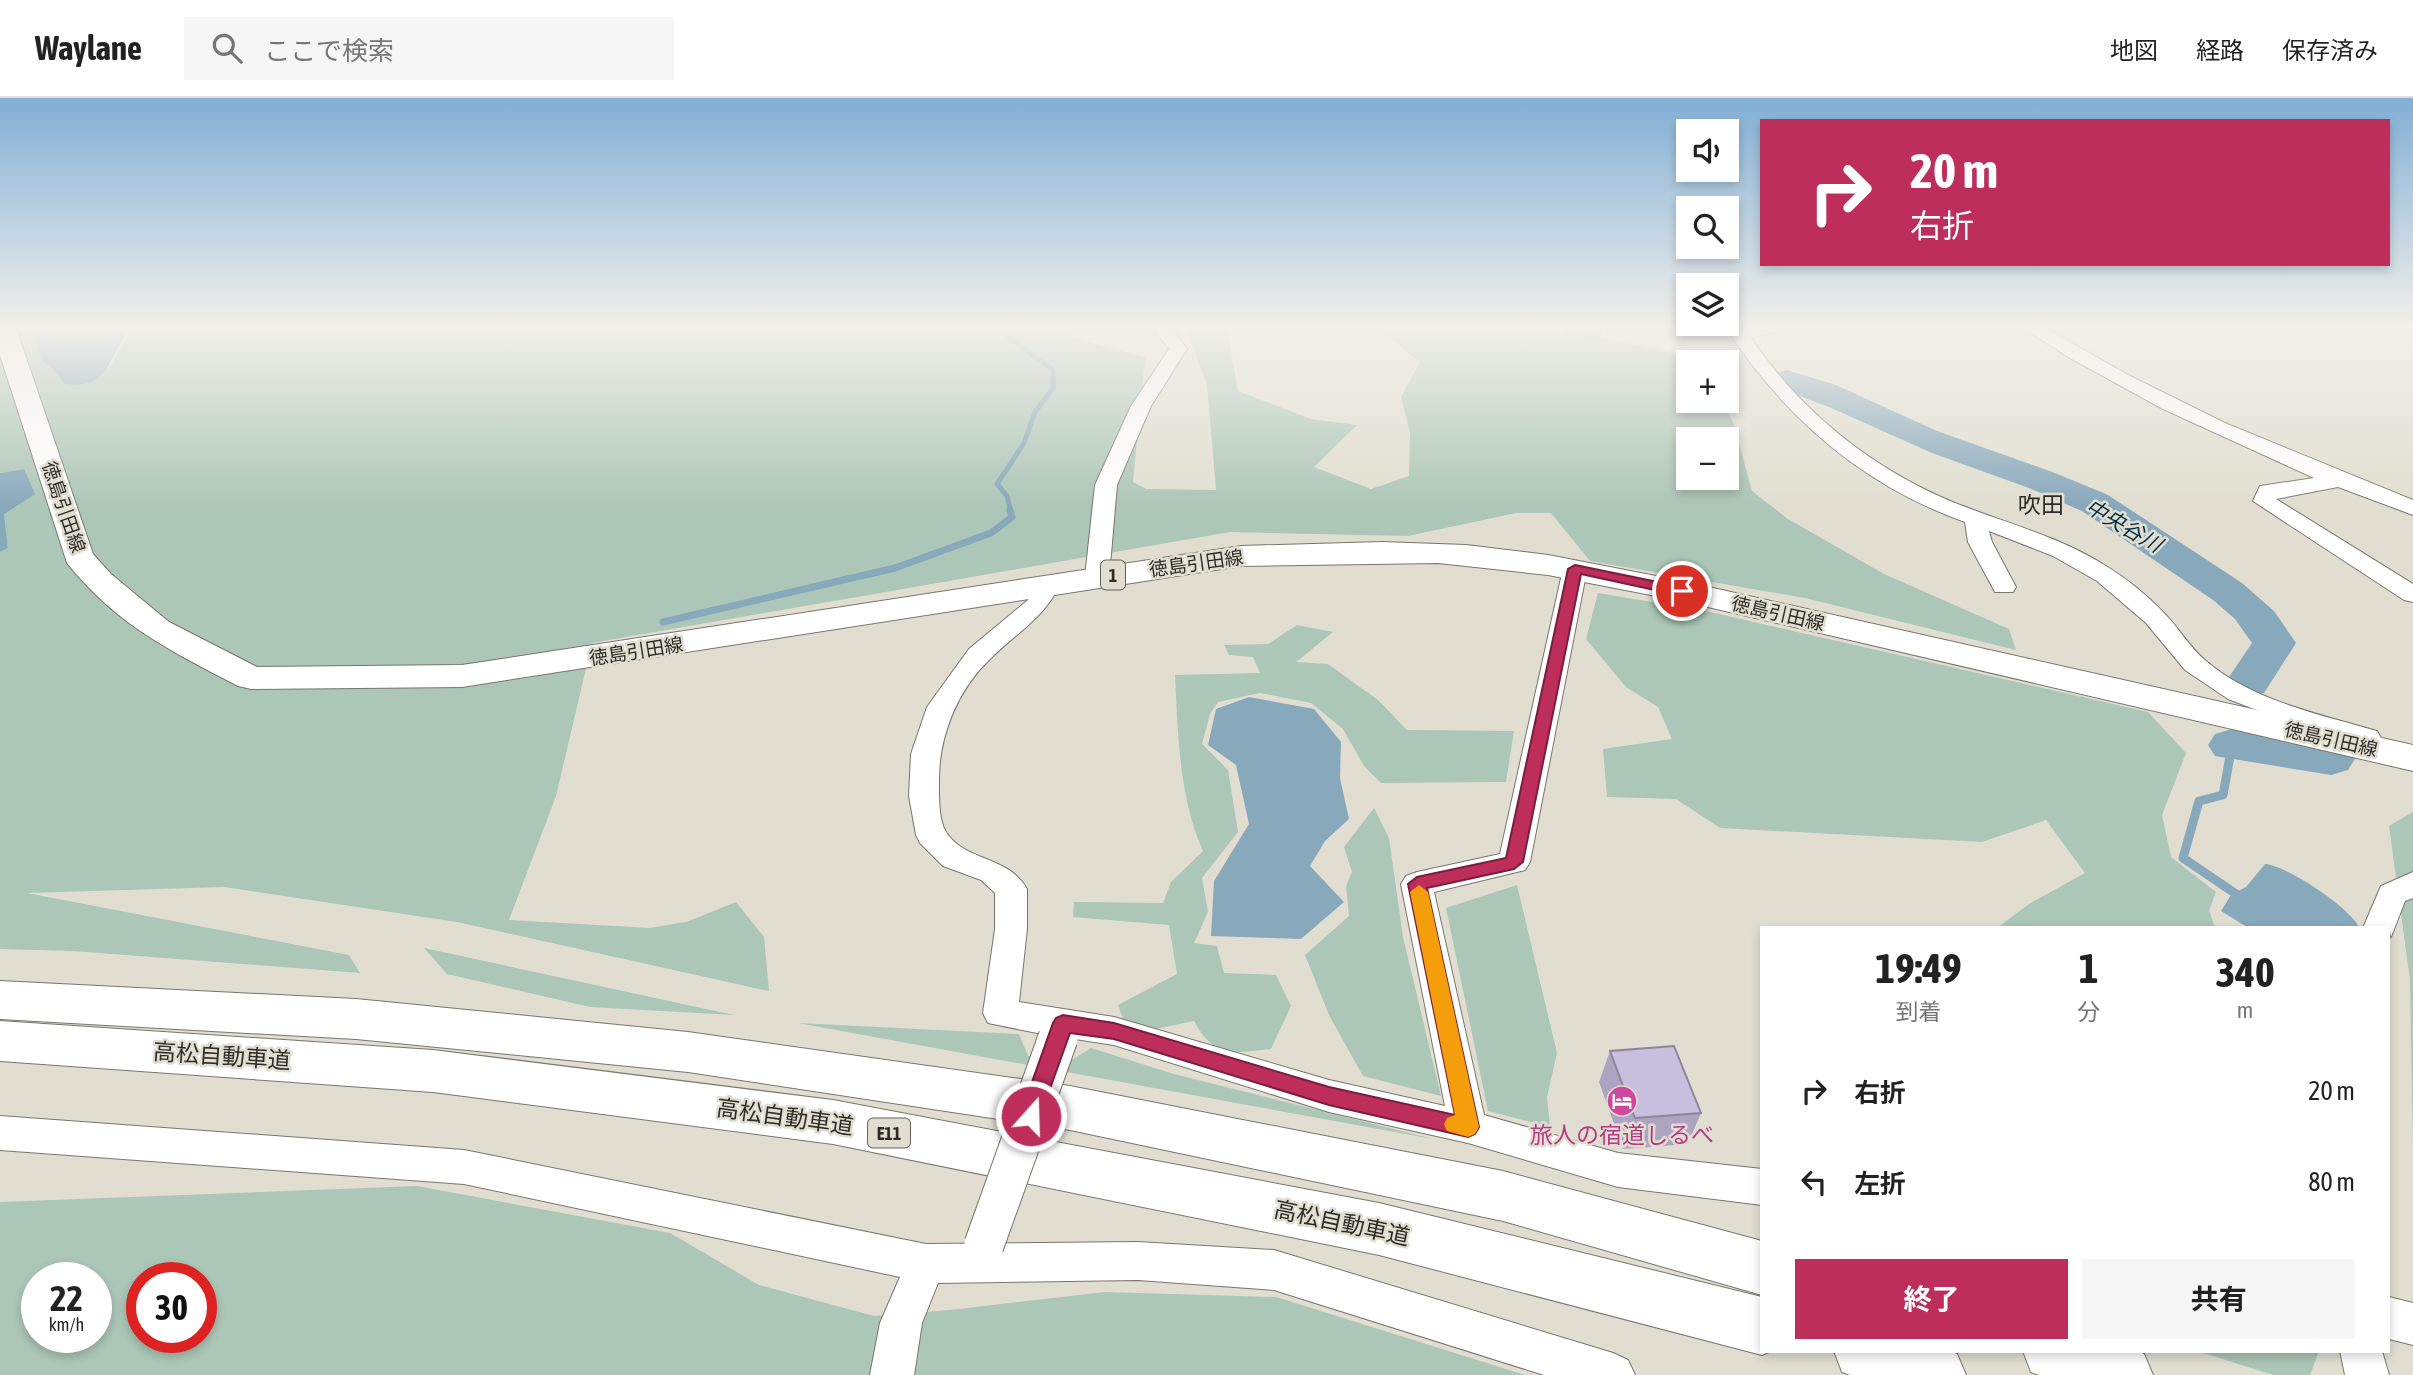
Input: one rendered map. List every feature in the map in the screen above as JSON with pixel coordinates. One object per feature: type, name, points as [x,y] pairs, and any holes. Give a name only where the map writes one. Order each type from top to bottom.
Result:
[{"type":"main road","name":"徳島引田線","points":[[23,388],[78,556],[99,581],[157,629],[251,678],[462,676],[1241,556],[1356,551],[1466,555],[1575,569],[2407,756]]},
{"type":"main road","points":[[0,989],[193,1000],[356,1020],[688,1052],[1070,1108],[1503,1196],[1760,1267]]},
{"type":"main road","points":[[0,1000],[356,1020]]},
{"type":"main road","name":"高松自動車道","points":[[0,1041],[433,1071],[833,1122],[1380,1229],[1760,1325]]},
{"type":"main road","points":[[1869,1353],[1936,1375]]},
{"type":"main road","points":[[2058,1353],[2123,1375]]},
{"type":"street","points":[[1097,577],[1106,485],[1141,406],[1153,388]]},
{"type":"street","points":[[1783,388],[1801,410],[1840,446],[1915,493],[2064,553],[2097,570],[2153,617],[2199,669],[2227,687],[2280,710],[2388,744],[2407,756]]},
{"type":"street","points":[[2141,388],[2188,413],[2338,481],[2413,508]]},
{"type":"street","points":[[2338,481],[2268,491],[2264,501],[2413,595]]},
{"type":"street","points":[[1975,517],[1980,542],[2004,587]]},
{"type":"street","points":[[1468,1127],[1417,884],[1514,862],[1575,569]]},
{"type":"street","points":[[1047,586],[1038,604],[978,655],[941,708],[925,754],[925,796],[931,835],[954,858],[992,873],[1011,888],[1011,929],[1000,1013],[1061,1031],[1114,1031],[1329,1096],[1468,1127],[1618,1170],[1760,1187]]},
{"type":"street","points":[[2380,926],[2392,894],[2413,884]]},
{"type":"street","points":[[979,1255],[1061,1031]]},
{"type":"street","points":[[0,1133],[464,1167],[926,1262],[979,1255],[1274,1270],[1613,1375]]},
{"type":"street","points":[[892,1375],[901,1323],[926,1262]]},
{"type":"street","points":[[2390,1318],[2413,1324]]},
{"type":"street","points":[[2362,1353],[2367,1375]]},
{"type":"green space","points":[[0,388],[1142,388],[1133,482],[1146,489],[1216,490],[1207,388],[1237,388],[1238,391],[1311,419],[1357,425],[1314,467],[1371,489],[1409,476],[1410,433],[1401,397],[1406,388],[1676,388],[1676,413],[1728,413],[1734,427],[1676,427],[1676,490],[1739,490],[1739,444],[1752,491],[1788,519],[1884,574],[2009,629],[2016,650],[1805,598],[1590,561],[1551,513],[1516,513],[1408,536],[1230,532],[592,643],[556,796],[509,920],[650,928],[686,922],[736,902],[764,937],[769,991],[457,922],[224,887],[27,893],[349,955],[360,973],[73,951],[0,949],[0,552],[8,548],[4,514],[24,469],[0,473]]},
{"type":"green space","points":[[1598,593],[1706,611],[2148,712],[2186,753],[2162,815],[2171,857],[2216,892],[2209,911],[2215,926],[1999,926],[2029,904],[2085,873],[2046,820],[1982,842],[1720,828],[1676,799],[1607,797],[1603,749],[1672,739],[1658,707],[1626,687],[1586,639]]},
{"type":"green space","points":[[1297,625],[1333,632],[1296,662],[1328,664],[1378,700],[1407,730],[1514,731],[1506,782],[1381,783],[1364,766],[1343,729],[1311,703],[1260,693],[1218,702],[1210,714],[1202,744],[1228,770],[1238,832],[1202,878],[1208,912],[1194,943],[1217,946],[1224,973],[1276,975],[1291,1006],[1271,1049],[1235,1052],[1217,1048],[1209,1042],[1194,1021],[1146,1031],[1123,1019],[1118,1005],[1177,974],[1169,925],[1073,917],[1074,902],[1163,903],[1171,882],[1203,851],[1184,787],[1175,675],[1260,673],[1253,657],[1229,655],[1224,645],[1268,644]]},
{"type":"green space","points":[[1374,808],[1389,838],[1403,937],[1441,1096],[1363,1076],[1329,1015],[1305,955],[1349,916],[1346,886],[1352,872],[1344,847]]},
{"type":"green space","points":[[2413,812],[2413,1147],[2410,980],[2389,826]]},
{"type":"green space","points":[[1517,885],[1557,1053],[1547,1097],[1550,1127],[1488,1111],[1446,908]]},
{"type":"green space","points":[[424,948],[734,1015],[590,1007],[447,974]]},
{"type":"green space","points":[[798,1023],[1019,1034],[1028,1056],[1070,1061],[1091,1048],[1174,1074],[1433,1139]]},
{"type":"green space","points":[[417,1186],[670,1233],[759,1285],[874,1316],[1105,1292],[1276,1297],[1525,1375],[0,1375],[0,1202]]},
{"type":"green space","points":[[2203,1353],[2318,1353],[2310,1375],[2273,1375]]},
{"type":"water","points":[[24,469],[35,494],[4,514],[8,548],[0,552],[0,473]]},
{"type":"water","points":[[1249,697],[1314,709],[1341,742],[1340,778],[1349,819],[1325,841],[1310,866],[1344,902],[1301,939],[1211,936],[1214,881],[1249,824],[1236,765],[1208,745],[1216,709]]},
{"type":"water","points":[[2265,864],[2275,866],[2331,899],[2358,926],[2245,926],[2221,911],[2231,895],[2246,887]]},
{"type":"building","points":[[1674,1046],[1701,1113],[1635,1118],[1610,1051]]},
{"type":"waterway","points":[[1011,512],[1007,496],[997,484],[1024,443],[1035,412],[1053,388]]},
{"type":"waterway","name":"中央谷川","points":[[1810,388],[1944,446],[2080,496],[2138,529],[2227,591],[2249,610],[2267,631],[2274,643],[2248,683]]},
{"type":"waterway","points":[[663,622],[895,568],[991,533],[1012,517],[1010,510]]},
{"type":"waterway","points":[[2232,745],[2223,795],[2199,801],[2183,858],[2242,898]]},
{"type":"waterway","name":"中央谷川","points":[[2232,745],[2331,759]]},
{"type":"slow traffic","points":[[1419,892],[1468,1127],[1454,1124]]},
{"type":"place","name":"旅人の宿道しるべ","points":[[1622,1101]]},
{"type":"district","name":"吹田","points":[[2041,505]]},
{"type":"route","points":[[1031,1116],[1063,1023],[1114,1031],[1329,1096],[1468,1127],[1417,884],[1514,862],[1575,569],[1682,591]]}]
